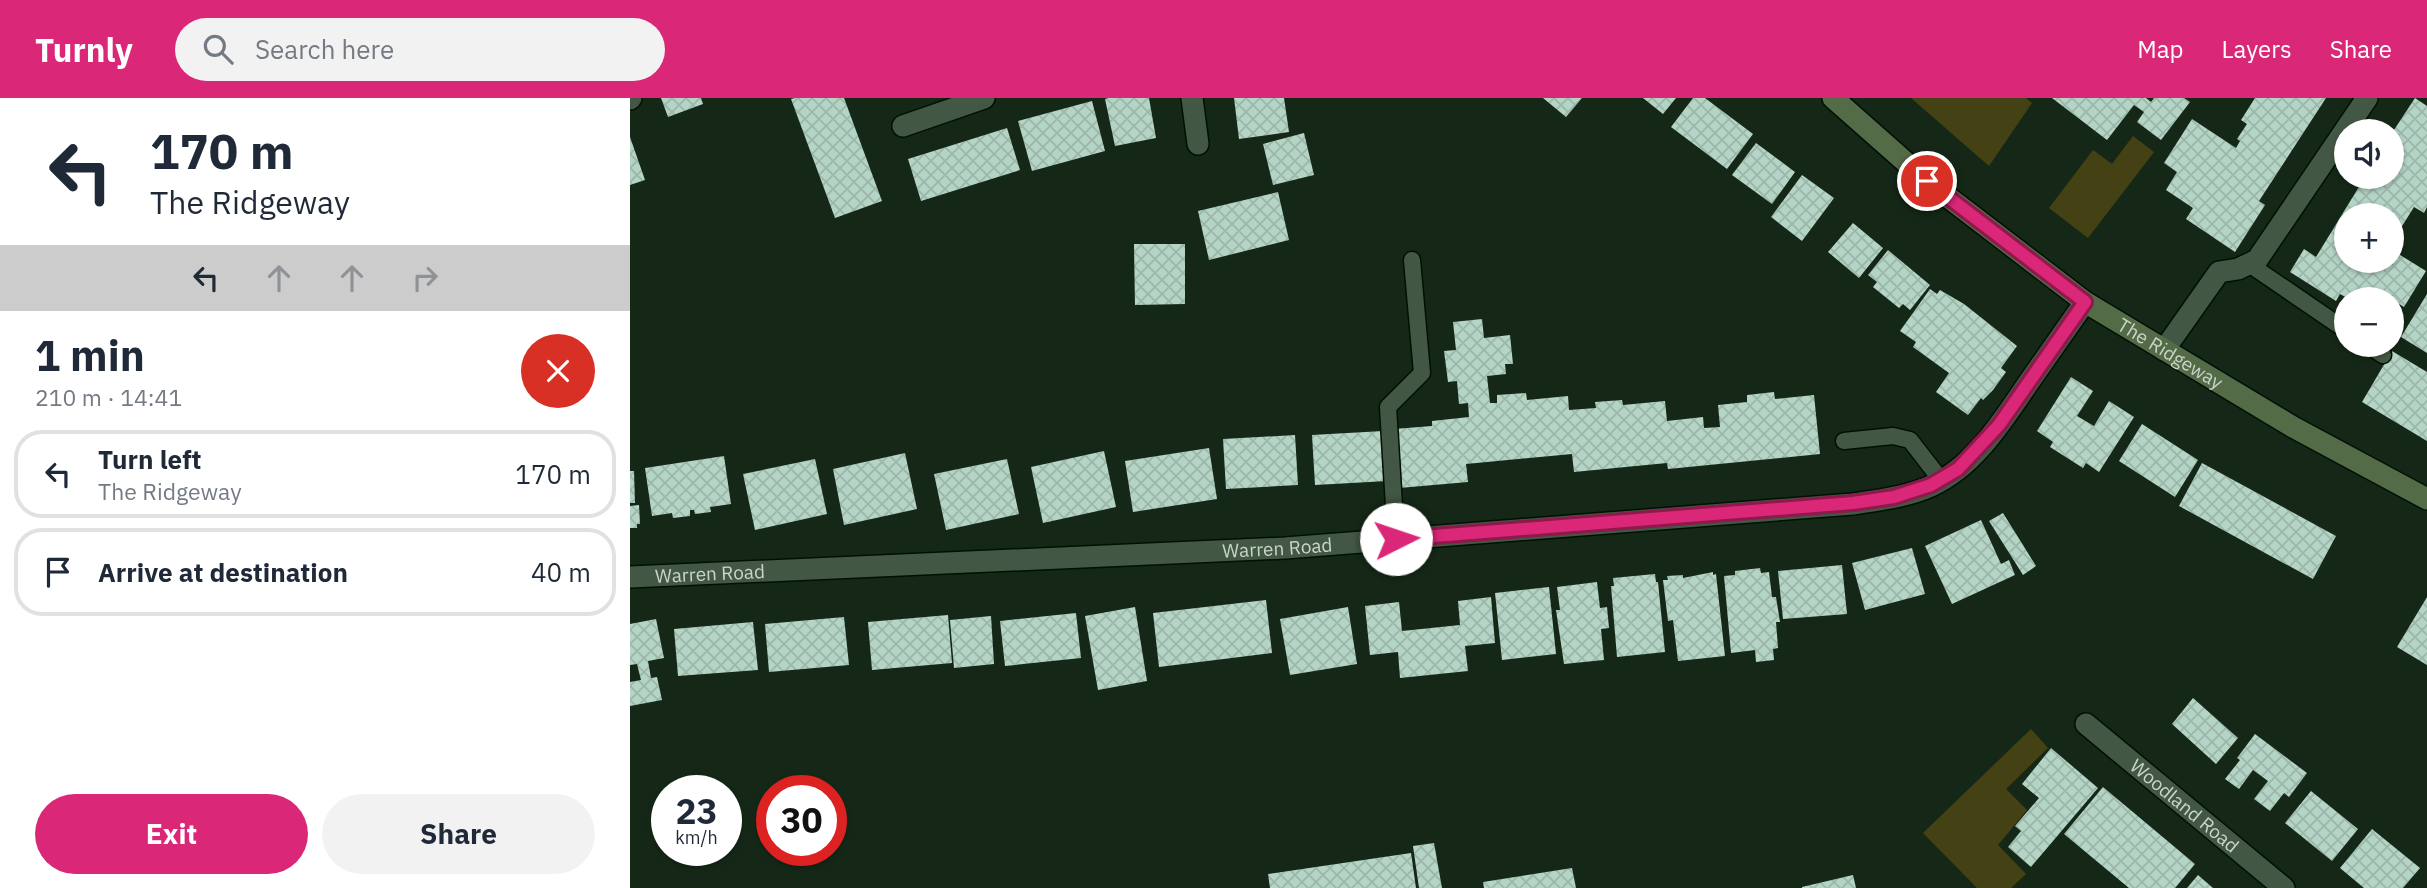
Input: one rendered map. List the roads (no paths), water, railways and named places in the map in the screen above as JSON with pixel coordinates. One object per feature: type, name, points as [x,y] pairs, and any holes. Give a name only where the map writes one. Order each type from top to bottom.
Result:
[{"type":"main road","name":"The Ridgeway","points":[[1834,98],[1927,181],[2085,302],[2293,427],[2427,499]]},
{"type":"street","points":[[902,126],[984,98]]},
{"type":"street","points":[[1192,98],[1198,144]]},
{"type":"street","points":[[2164,350],[2219,272],[2238,269],[2256,260],[2367,98]]},
{"type":"street","name":"Warren Road","points":[[630,577],[1271,548],[1853,503],[1894,497],[1941,480],[1968,460],[1999,425],[2085,302]]},
{"type":"street","name":"Woodland Road","points":[[2086,724],[2284,888]]},
{"type":"lane","points":[[1396,539],[1388,407],[1422,373],[1412,260]]},
{"type":"lane","points":[[2249,264],[2334,322]]},
{"type":"lane","points":[[1844,442],[1893,436],[1910,440],[1941,480]]}]
